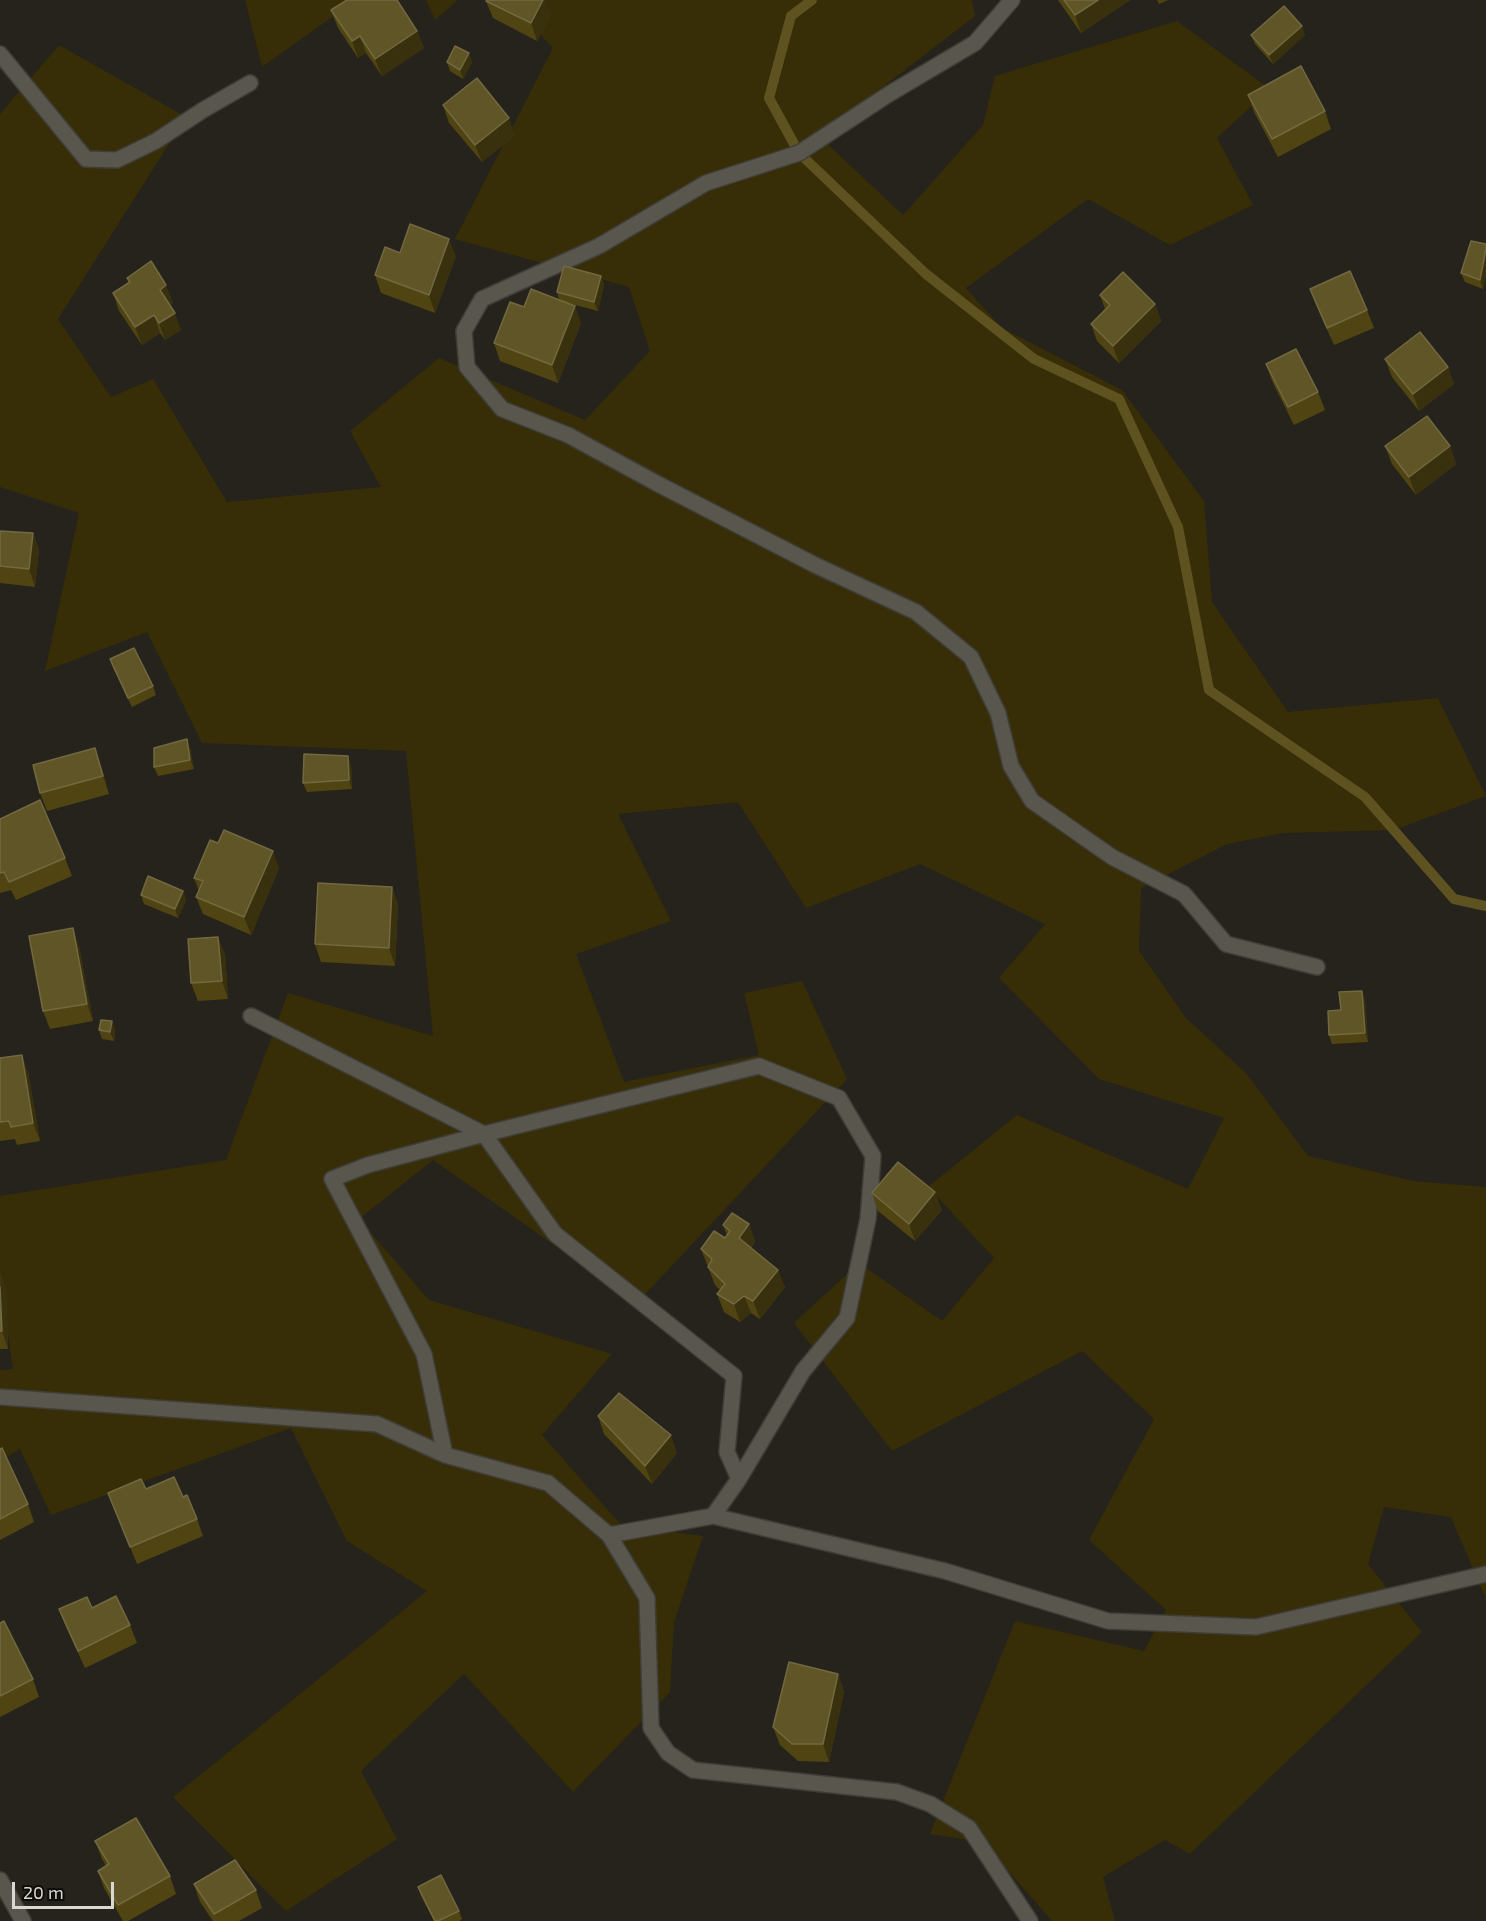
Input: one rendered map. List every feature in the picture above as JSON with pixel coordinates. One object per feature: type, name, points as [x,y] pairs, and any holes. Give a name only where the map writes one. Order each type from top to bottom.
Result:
[{"type":"street","points":[[1012,0],[975,43],[889,94],[799,153],[705,183],[599,246],[482,299],[464,331],[467,367],[502,409],[568,435],[815,565],[916,612],[971,657],[998,713],[1011,766],[1032,801],[1112,857],[1184,894],[1226,944],[1317,967]]},
{"type":"street","points":[[0,54],[86,159],[117,160],[156,141],[250,83]]},
{"type":"street","points":[[251,1016],[484,1134],[555,1234],[734,1376],[727,1452],[739,1479]]},
{"type":"street","points":[[445,1455],[424,1354],[332,1179],[368,1165],[484,1134],[759,1066],[839,1098],[873,1156],[868,1219],[847,1318],[803,1371],[739,1479],[713,1516]]},
{"type":"street","points":[[0,1398],[377,1424],[445,1455],[549,1483],[609,1535],[647,1598],[651,1728],[668,1753],[693,1770],[897,1792],[930,1803],[969,1828],[1030,1921]]},
{"type":"street","points":[[609,1535],[713,1516],[945,1570],[1108,1621],[1256,1627],[1486,1574]]},
{"type":"street","points":[[0,1880],[23,1921]]},
{"type":"shaded area","points":[[245,0],[356,0],[262,67]]},
{"type":"shaded area","points":[[426,0],[458,0],[435,20]]},
{"type":"shaded area","points":[[507,0],[972,0],[975,16],[819,136],[903,215],[983,125],[995,76],[1177,21],[1270,89],[1217,138],[1253,205],[1170,245],[1088,199],[966,288],[1002,328],[1122,390],[1204,501],[1212,602],[1288,712],[1438,698],[1486,796],[1394,830],[1283,833],[1227,844],[1141,888],[1139,951],[1186,1018],[1246,1073],[1308,1156],[1413,1181],[1486,1187],[1486,1599],[1451,1517],[1384,1507],[1368,1564],[1422,1632],[1190,1854],[1165,1840],[1103,1877],[1115,1921],[1052,1921],[983,1842],[930,1834],[1015,1621],[1144,1651],[1166,1610],[1089,1540],[1154,1419],[1082,1351],[892,1451],[794,1323],[859,1263],[942,1321],[994,1258],[928,1187],[1017,1115],[1188,1189],[1224,1118],[1099,1079],[999,978],[1045,924],[920,864],[806,908],[738,802],[618,814],[671,921],[576,954],[624,1082],[759,1055],[744,993],[802,981],[847,1079],[637,1303],[433,1160],[359,1219],[429,1300],[612,1354],[542,1435],[622,1526],[703,1536],[674,1622],[670,1692],[573,1792],[464,1674],[361,1771],[397,1839],[286,1911],[173,1797],[427,1591],[347,1541],[291,1428],[51,1515],[20,1449],[0,1461],[0,1370],[13,1369],[0,1274],[0,1196],[226,1160],[288,993],[433,1036],[406,751],[202,743],[147,632],[45,671],[79,513],[0,487],[0,114],[59,45],[186,117],[58,319],[111,397],[153,379],[227,502],[381,487],[350,431],[439,358],[585,420],[650,351],[629,287],[455,239],[553,48]]},
{"type":"building","points":[[347,0],[397,0],[417,31],[375,59],[360,36],[352,41],[331,10]]},
{"type":"building","points":[[487,0],[543,0],[531,23]]},
{"type":"building","points":[[1064,0],[1098,0],[1075,15]]},
{"type":"building","points":[[1284,6],[1302,26],[1269,55],[1251,35]]},
{"type":"building","points":[[455,46],[469,53],[460,70],[447,62]]},
{"type":"building","points":[[1301,66],[1325,111],[1272,139],[1248,95]]},
{"type":"building","points":[[477,78],[509,118],[475,145],[443,105]]},
{"type":"building","points":[[410,224],[449,239],[429,295],[375,275],[385,247],[400,253]]},
{"type":"building","points":[[1471,241],[1486,244],[1480,280],[1461,273]]},
{"type":"building","points":[[151,261],[166,285],[160,290],[175,313],[159,323],[154,315],[135,327],[113,293],[130,282],[127,278]]},
{"type":"building","points":[[564,266],[601,276],[594,302],[557,292]]},
{"type":"building","points":[[1350,271],[1367,310],[1327,328],[1310,289]]},
{"type":"building","points":[[1123,272],[1155,304],[1113,346],[1091,324],[1110,305],[1100,295]]},
{"type":"building","points":[[531,289],[575,306],[552,365],[494,343],[510,302],[524,307]]},
{"type":"building","points":[[1420,332],[1448,367],[1413,394],[1385,359]]},
{"type":"building","points":[[1296,349],[1318,392],[1288,407],[1266,364]]},
{"type":"building","points":[[1427,416],[1450,446],[1409,477],[1385,446]]},
{"type":"building","points":[[0,531],[33,533],[29,569],[0,566]]},
{"type":"building","points":[[134,648],[153,686],[128,698],[110,659]]},
{"type":"building","points":[[187,739],[190,760],[154,767],[154,748]]},
{"type":"building","points":[[95,748],[103,776],[40,793],[33,765]]},
{"type":"building","points":[[304,754],[348,756],[349,780],[303,783]]},
{"type":"building","points":[[40,800],[65,858],[9,882],[4,872],[0,873],[0,819]]},
{"type":"building","points":[[224,830],[273,851],[244,917],[196,897],[203,881],[194,878],[210,840],[218,843]]},
{"type":"building","points":[[148,876],[183,891],[175,909],[141,895]]},
{"type":"building","points":[[318,883],[392,887],[389,948],[315,944]]},
{"type":"building","points":[[73,928],[87,1004],[43,1011],[29,936]]},
{"type":"building","points":[[218,937],[222,981],[191,983],[188,939]]},
{"type":"building","points":[[1362,991],[1365,1033],[1329,1035],[1328,1011],[1341,1010],[1339,992]]},
{"type":"building","points":[[101,1020],[112,1021],[110,1032],[99,1030]]},
{"type":"building","points":[[22,1055],[33,1123],[11,1127],[9,1121],[0,1122],[0,1058]]},
{"type":"building","points":[[898,1162],[935,1192],[909,1224],[872,1193]]},
{"type":"building","points":[[732,1213],[749,1224],[739,1238],[778,1270],[753,1301],[744,1296],[734,1304],[717,1294],[725,1284],[708,1267],[712,1259],[701,1249],[714,1231],[725,1238],[730,1231],[723,1225]]},
{"type":"building","points":[[0,1287],[2,1331],[0,1331]]},
{"type":"building","points":[[619,1393],[671,1435],[645,1466],[598,1416]]},
{"type":"building","points":[[2,1448],[28,1504],[0,1519],[0,1449]]},
{"type":"building","points":[[174,1477],[183,1497],[187,1495],[197,1519],[130,1547],[108,1493],[141,1479],[146,1489]]},
{"type":"building","points":[[116,1596],[130,1625],[78,1651],[59,1609],[87,1597],[92,1608]]},
{"type":"building","points":[[4,1621],[33,1679],[0,1696],[0,1623]]},
{"type":"building","points":[[789,1662],[838,1674],[823,1744],[792,1744],[773,1727]]},
{"type":"building","points":[[136,1818],[170,1876],[118,1905],[98,1871],[109,1864],[95,1841]]},
{"type":"building","points":[[235,1860],[256,1890],[214,1914],[194,1884]]},
{"type":"building","points":[[441,1875],[459,1911],[435,1921],[418,1887]]},
{"type":"waterway","points":[[812,0],[791,16],[769,98],[799,153],[926,274],[1034,359],[1119,399],[1178,527],[1209,690],[1365,797],[1454,899],[1486,906]]}]
